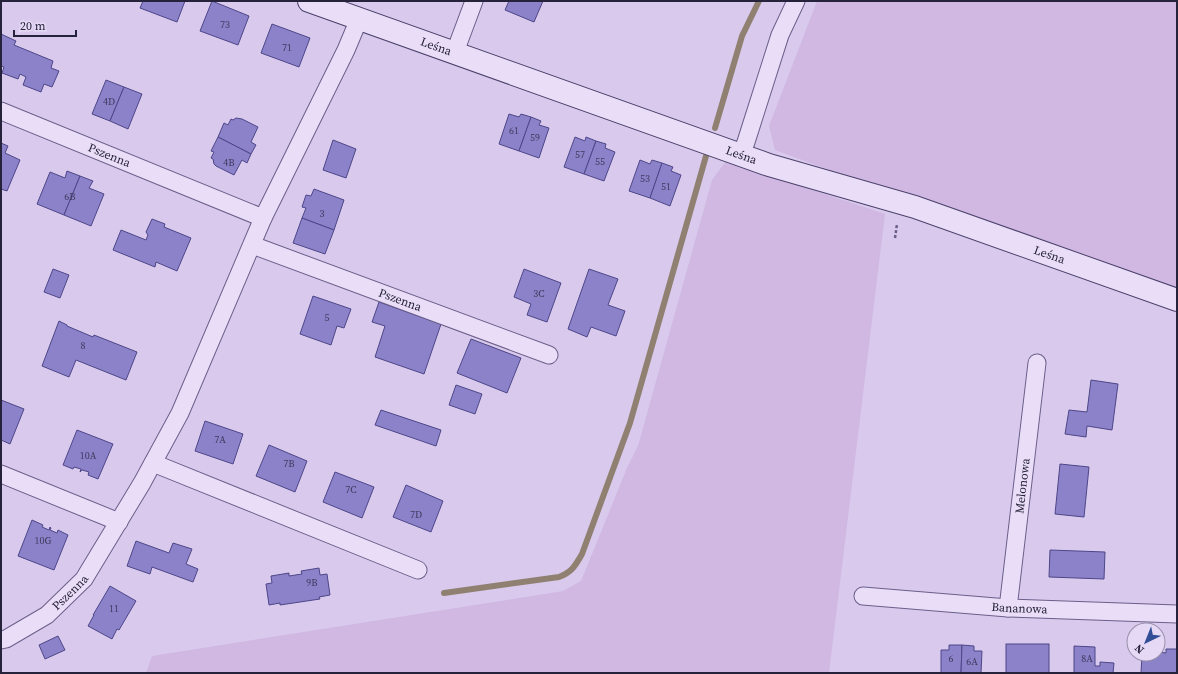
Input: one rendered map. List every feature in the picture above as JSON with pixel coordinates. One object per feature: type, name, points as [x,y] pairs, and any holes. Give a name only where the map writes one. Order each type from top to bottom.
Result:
[{"type":"street","name":"Leśna","points":[[309,1],[769,165],[915,207],[1177,300]]},
{"type":"street","points":[[455,52],[474,1]]},
{"type":"street","points":[[741,155],[780,35],[796,1]]},
{"type":"street","name":"Pszenna","points":[[1,640],[47,615],[84,579],[119,522],[180,413],[263,218],[346,50],[359,19]]},
{"type":"street","name":"Pszenna","points":[[1,110],[263,218]]},
{"type":"street","name":"Pszenna","points":[[252,244],[549,355]]},
{"type":"street","name":"Melonowa","points":[[1008,608],[1038,363]]},
{"type":"street","points":[[153,463],[418,570]]},
{"type":"street","points":[[1,474],[119,522]]},
{"type":"street","name":"Bananowa","points":[[864,596],[1008,608],[1177,614]]},
{"type":"shaded area","points":[[817,1],[1177,1],[1177,299],[775,150],[769,126]]},
{"type":"shaded area","points":[[726,161],[885,214],[829,673],[146,673],[152,656],[563,591],[581,581],[627,468],[638,446],[712,180]]},
{"type":"building","points":[[143,1],[185,1],[177,22],[140,8]]},
{"type":"building","points":[[212,1],[249,16],[238,45],[200,31]]},
{"type":"building","points":[[509,1],[543,1],[534,22],[505,10]]},
{"type":"building","points":[[272,24],[310,38],[299,67],[261,53]]},
{"type":"building","points":[[1,34],[16,41],[14,45],[53,61],[51,68],[59,71],[52,87],[44,84],[41,92],[23,85],[26,77],[20,74],[18,79],[2,73],[4,67],[1,66]]},
{"type":"building","points":[[106,80],[124,87],[110,121],[92,114]]},
{"type":"building","points":[[124,87],[142,94],[128,129],[110,121]]},
{"type":"building","points":[[509,114],[519,117],[521,114],[531,117],[519,151],[499,144]]},
{"type":"building","points":[[531,117],[541,121],[539,125],[549,128],[539,158],[519,151]]},
{"type":"building","points":[[236,118],[242,119],[258,127],[251,142],[256,145],[251,154],[218,137],[224,123],[228,125],[231,119],[233,120]]},
{"type":"building","points":[[218,137],[251,154],[247,163],[242,160],[234,175],[216,166],[211,158],[214,152],[211,151]]},
{"type":"building","points":[[575,137],[585,141],[586,137],[596,141],[584,174],[564,167]]},
{"type":"building","points":[[333,140],[356,149],[346,178],[323,170]]},
{"type":"building","points":[[596,141],[606,144],[605,148],[615,152],[604,181],[584,174]]},
{"type":"building","points":[[1,143],[8,146],[5,153],[20,160],[7,191],[1,189]]},
{"type":"building","points":[[640,160],[650,164],[652,160],[662,163],[650,198],[629,191]]},
{"type":"building","points":[[662,163],[673,167],[671,171],[681,175],[670,206],[650,198]]},
{"type":"building","points":[[67,171],[80,176],[64,215],[37,204],[50,172],[65,178]]},
{"type":"building","points":[[80,176],[93,181],[89,188],[104,194],[91,226],[64,215]]},
{"type":"building","points":[[314,189],[344,200],[334,230],[302,218],[306,208],[302,207],[306,195],[311,196]]},
{"type":"building","points":[[302,218],[334,230],[325,254],[293,243]]},
{"type":"building","points":[[152,219],[165,224],[164,227],[191,238],[177,271],[156,262],[155,267],[113,250],[121,230],[146,240],[148,235],[146,232]]},
{"type":"building","points":[[53,269],[69,275],[60,298],[44,292]]},
{"type":"building","points":[[524,269],[561,283],[547,322],[527,315],[531,304],[514,297]]},
{"type":"building","points":[[589,269],[618,279],[608,305],[625,311],[616,336],[591,327],[587,337],[568,329]]},
{"type":"building","points":[[313,296],[351,309],[344,328],[337,326],[331,345],[300,334]]},
{"type":"building","points":[[379,302],[441,324],[424,374],[375,357],[385,326],[372,322]]},
{"type":"building","points":[[59,321],[93,337],[94,335],[137,352],[126,380],[76,360],[69,377],[42,366]]},
{"type":"building","points":[[471,339],[521,358],[507,393],[457,373]]},
{"type":"building","points":[[1091,380],[1118,384],[1112,430],[1087,426],[1086,437],[1065,434],[1069,410],[1087,412]]},
{"type":"building","points":[[456,385],[482,394],[475,414],[449,405]]},
{"type":"building","points":[[1,400],[24,409],[10,444],[1,440]]},
{"type":"building","points":[[381,410],[441,430],[436,446],[375,425]]},
{"type":"building","points":[[205,421],[243,434],[233,464],[195,451]]},
{"type":"building","points":[[77,430],[113,444],[98,479],[88,475],[89,472],[82,470],[80,472],[81,469],[74,467],[73,469],[63,465]]},
{"type":"building","points":[[269,445],[307,461],[295,492],[256,476]]},
{"type":"building","points":[[1060,464],[1089,467],[1084,517],[1055,514]]},
{"type":"building","points":[[335,472],[374,487],[362,518],[323,502]]},
{"type":"building","points":[[406,485],[443,501],[431,532],[393,517]]},
{"type":"building","points":[[32,520],[43,525],[42,527],[49,530],[50,527],[50,530],[57,533],[58,530],[68,535],[54,570],[18,556]]},
{"type":"building","points":[[136,541],[169,553],[173,543],[192,549],[186,564],[198,569],[193,582],[152,567],[150,574],[127,566]]},
{"type":"building","points":[[1050,550],[1105,552],[1104,579],[1049,577]]},
{"type":"building","points":[[319,568],[320,575],[327,574],[330,595],[319,597],[320,599],[280,605],[280,603],[269,605],[266,584],[272,583],[271,576],[289,573],[289,576],[302,574],[301,571]]},
{"type":"building","points":[[110,586],[136,601],[112,639],[88,626]]},
{"type":"building","points":[[58,636],[65,650],[45,659],[39,645]]},
{"type":"building","points":[[1006,644],[1049,644],[1049,673],[1006,673]]},
{"type":"building","points":[[949,645],[962,645],[961,673],[941,673],[941,650],[949,650]]},
{"type":"building","points":[[962,645],[974,646],[974,651],[982,651],[981,673],[961,673]]},
{"type":"building","points":[[1074,646],[1095,647],[1095,666],[1100,666],[1100,662],[1114,663],[1113,673],[1074,673]]},
{"type":"building","points":[[1166,649],[1177,649],[1177,673],[1141,673],[1142,662],[1166,662]]},
{"type":"waterway","points":[[715,128],[742,36],[759,1]]},
{"type":"waterway","points":[[444,593],[559,577],[570,571],[580,558],[630,423],[706,156]]}]
